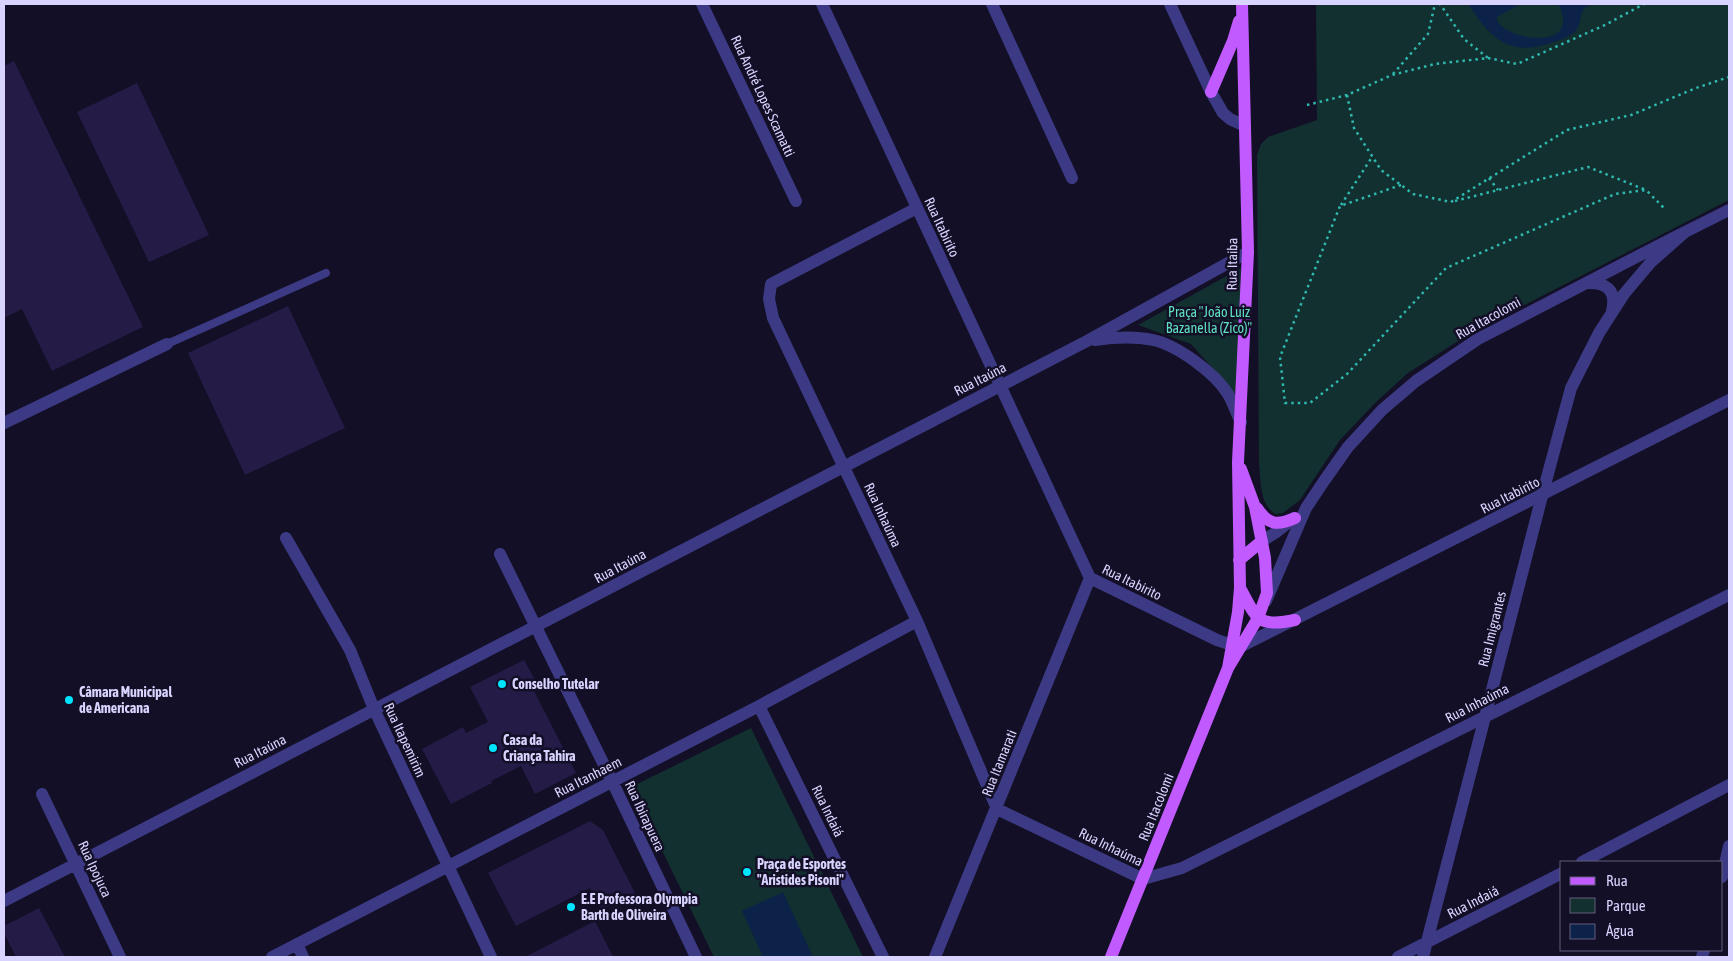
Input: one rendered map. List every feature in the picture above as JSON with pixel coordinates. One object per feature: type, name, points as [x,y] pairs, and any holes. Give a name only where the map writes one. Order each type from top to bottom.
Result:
[{"type":"main road","points":[[1211,92],[1233,42],[1242,8]]},
{"type":"main road","name":"Rua Itaiba","points":[[1237,646],[1240,588],[1238,462],[1248,252],[1242,8]]},
{"type":"main road","name":"Rua Itaiba","points":[[1237,646],[1260,615],[1267,593],[1266,558],[1256,506],[1238,462]]},
{"type":"main road","points":[[1256,506],[1263,517],[1271,522],[1280,523],[1294,518]]},
{"type":"main road","points":[[1239,560],[1262,541]]},
{"type":"main road","points":[[1240,588],[1253,612],[1274,623],[1295,620]]},
{"type":"main road","name":"Rua Itacolomi","points":[[1111,957],[1237,646]]},
{"type":"street","name":"Rua André Lopes Scamatti","points":[[702,4],[796,202]]},
{"type":"street","name":"Rua Itabirito","points":[[822,4],[1090,578],[1216,640],[1237,646],[1295,620],[1729,400]]},
{"type":"street","points":[[992,4],[1072,178]]},
{"type":"street","points":[[1170,4],[1211,92],[1223,113],[1230,120],[1245,126]]},
{"type":"street","name":"Rua Inhaúma","points":[[917,208],[771,284],[769,299],[773,318],[916,621],[997,809],[1143,879],[1182,868],[1729,595]]},
{"type":"street","name":"Rua Itacolomi","points":[[1260,615],[1306,508],[1348,446],[1382,410],[1416,381],[1478,339],[1729,210]]},
{"type":"street","name":"Rua Imigrantes","points":[[1423,957],[1571,388],[1599,333],[1624,294],[1651,262],[1685,232]]},
{"type":"street","name":"Rua Itaúna","points":[[4,900],[1087,341],[1248,252]]},
{"type":"street","name":"Rua Imigrantes","points":[[1586,283],[1597,282],[1606,286],[1612,292],[1614,302],[1610,315]]},
{"type":"street","points":[[1087,341],[1120,336],[1155,340],[1183,354],[1209,371],[1227,393],[1241,422]]},
{"type":"street","points":[[4,423],[167,344]]},
{"type":"street","name":"Rua Itacolomi","points":[[1262,541],[1276,534],[1306,508]]},
{"type":"street","name":"Rua Itapemirim","points":[[286,538],[350,650],[374,709],[491,957]]},
{"type":"street","name":"Rua Ibirapuera","points":[[500,554],[612,781],[693,956]]},
{"type":"street","name":"Rua Itamarati","points":[[935,957],[1090,578]]},
{"type":"street","name":"Rua Itanhaem","points":[[272,957],[759,706],[916,621]]},
{"type":"street","name":"Rua Indaiá","points":[[759,706],[883,957]]},
{"type":"street","points":[[1584,861],[1729,786]]},
{"type":"street","name":"Rua Ipojuca","points":[[42,794],[120,957]]},
{"type":"street","points":[[1723,873],[1729,846]]},
{"type":"street","name":"Rua Indaiá","points":[[1398,957],[1560,874]]},
{"type":"street","points":[[297,944],[303,957]]},
{"type":"lane","points":[[167,344],[326,272]]},
{"type":"path","points":[[1392,75],[1428,34],[1435,4]]},
{"type":"path","points":[[1440,4],[1464,39],[1488,58]]},
{"type":"path","points":[[1307,105],[1347,95],[1392,75],[1435,64],[1488,58],[1517,64],[1604,25],[1644,4]]},
{"type":"path","points":[[1451,202],[1567,130],[1631,115],[1696,88],[1729,77]]},
{"type":"path","points":[[1347,95],[1354,128],[1372,157],[1381,170],[1413,194],[1451,202],[1588,167],[1646,190],[1664,208]]},
{"type":"path","points":[[1372,157],[1340,206],[1280,357],[1285,403],[1310,403],[1347,374],[1446,268],[1615,194],[1646,190]]},
{"type":"path","points":[[1489,178],[1498,190]]},
{"type":"path","points":[[1340,206],[1401,185]]},
{"type":"green space","points":[[1316,4],[1729,4],[1729,200],[1474,331],[1408,373],[1376,402],[1340,440],[1300,500],[1283,513],[1275,514],[1263,498],[1259,463],[1257,155],[1261,144],[1268,137],[1317,120]]},
{"type":"green space","name":"Praça \"João Luiz Bazanella (Zico)\"","points":[[1241,268],[1237,396],[1191,344],[1138,325]]},
{"type":"green space","name":"Praça de Esportes \"Aristides Pisoni\"","points":[[751,728],[863,957],[714,957],[631,787]]},
{"type":"water","points":[[1468,4],[1520,4],[1497,17],[1499,24],[1518,35],[1543,38],[1554,35],[1561,28],[1563,18],[1557,4],[1592,4],[1584,9],[1577,29],[1570,35],[1554,42],[1525,48],[1503,42],[1494,36]]},
{"type":"water","points":[[783,892],[813,957],[763,957],[742,911]]},
{"type":"building","points":[[14,61],[143,327],[52,371],[22,309],[4,318],[4,66]]},
{"type":"building","points":[[137,83],[209,235],[149,262],[77,112]]},
{"type":"building","points":[[288,306],[345,428],[245,475],[188,353]]},
{"type":"building","points":[[524,660],[535,680],[530,683],[576,773],[535,794],[521,766],[451,804],[422,749],[463,727],[466,733],[488,722],[470,687]]},
{"type":"building","points":[[590,821],[603,830],[635,893],[601,910],[590,888],[516,926],[488,873]]},
{"type":"building","points":[[39,908],[65,957],[16,957],[4,933],[4,926]]},
{"type":"building","points":[[595,921],[613,957],[525,957]]},
{"type":"place","name":"Conselho Tutelar","points":[[502,684]]},
{"type":"place","name":"Câmara Municipal de Americana","points":[[69,700]]},
{"type":"place","name":"Casa da Criança Tahira","points":[[493,748]]},
{"type":"place","name":"Praça de Esportes \"Aristides Pisoni\"","points":[[747,872]]},
{"type":"place","name":"E.E Professora Olympia Barth de Oliveira","points":[[571,907]]}]
